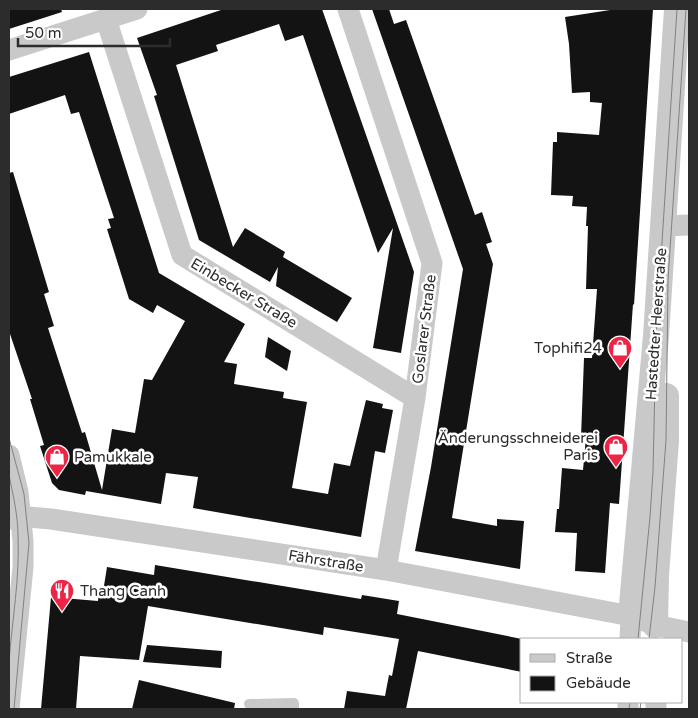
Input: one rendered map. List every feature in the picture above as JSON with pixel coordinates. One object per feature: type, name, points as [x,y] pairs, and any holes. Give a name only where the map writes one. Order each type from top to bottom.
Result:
[{"type":"street","points":[[9,50],[137,9]]},
{"type":"street","name":"Goslarer Straße","points":[[348,9],[432,263],[415,398],[386,570]]},
{"type":"street","name":"Hastedter Heerstraße","points":[[675,226],[677,9]]},
{"type":"street","name":"Einbecker Straße","points":[[106,19],[182,255],[415,398]]},
{"type":"street","name":"Hastedter Heerstraße","points":[[643,628],[656,336],[675,226],[682,203],[689,88]]},
{"type":"street","points":[[9,455],[18,492],[15,518],[23,567],[9,709]]},
{"type":"street","name":"Fährstraße","points":[[15,518],[61,521],[386,570],[643,628],[689,632]]},
{"type":"lane","points":[[249,704],[294,704],[294,709]]},
{"type":"building","points":[[9,9],[61,9],[62,12],[9,29]]},
{"type":"building","points":[[224,9],[322,9],[414,272],[401,353],[373,348],[393,228],[378,253],[303,35],[285,41],[279,24],[216,45],[218,51],[176,65],[233,247],[245,228],[285,252],[283,257],[352,298],[337,322],[276,286],[278,267],[270,282],[199,240],[154,96],[157,95],[137,38]]},
{"type":"building","points":[[372,9],[389,9],[394,24],[406,20],[475,215],[482,212],[492,242],[486,244],[493,264],[452,518],[497,526],[497,519],[524,521],[520,569],[415,551],[431,467],[463,269]]},
{"type":"building","points":[[610,9],[653,9],[619,504],[610,503],[605,573],[575,571],[577,533],[555,532],[562,468],[583,470],[586,437],[581,437],[584,358],[592,358],[597,289],[586,289],[587,207],[572,206],[573,196],[551,195],[553,142],[557,142],[557,132],[599,135],[602,103],[590,102],[590,92],[572,93],[569,44],[565,17]]},
{"type":"building","points":[[89,52],[159,273],[245,324],[224,362],[237,364],[234,384],[284,392],[283,398],[307,402],[292,488],[328,494],[334,463],[350,466],[366,400],[383,404],[382,408],[393,410],[385,453],[375,451],[361,537],[193,508],[198,477],[166,473],[161,504],[86,491],[85,495],[59,490],[52,483],[40,446],[44,445],[30,399],[32,399],[9,331],[9,173],[13,172],[49,292],[44,294],[54,326],[48,328],[82,433],[85,432],[102,490],[112,429],[135,433],[144,379],[152,380],[185,321],[157,305],[153,313],[129,299],[107,229],[111,228],[108,219],[114,218],[79,112],[71,114],[65,95],[9,114],[9,77]]},
{"type":"building","points":[[268,337],[291,351],[287,371],[265,357]]},
{"type":"building","points":[[155,565],[361,599],[362,595],[399,601],[397,614],[520,639],[520,672],[418,651],[406,709],[344,709],[347,691],[385,696],[389,675],[392,676],[399,639],[324,627],[323,635],[148,606],[139,660],[80,656],[76,709],[41,709],[51,597],[98,601],[99,591],[103,592],[107,567],[154,575]]},
{"type":"building","points":[[147,645],[222,651],[221,668],[143,662]]},
{"type":"building","points":[[139,680],[235,703],[234,709],[132,709]]},
{"type":"tram line","points":[[638,638],[653,472],[656,336],[677,9]]},
{"type":"tram line","points":[[649,638],[655,587],[666,440],[668,280],[686,9]]},
{"type":"tram line","points":[[9,438],[24,494],[29,543],[14,709]]},
{"type":"tram line","points":[[9,475],[17,520],[18,552],[17,584],[9,662]]},
{"type":"tram line","points":[[629,709],[630,703]]},
{"type":"tram line","points":[[640,709],[641,703]]},
{"type":"place","name":"Tophifi24","points":[[620,369]]},
{"type":"place","name":"Änderungsschneiderei Paris","points":[[616,468]]},
{"type":"place","name":"Pamukkale","points":[[57,478]]},
{"type":"place","name":"Thang Canh","points":[[62,612]]}]
